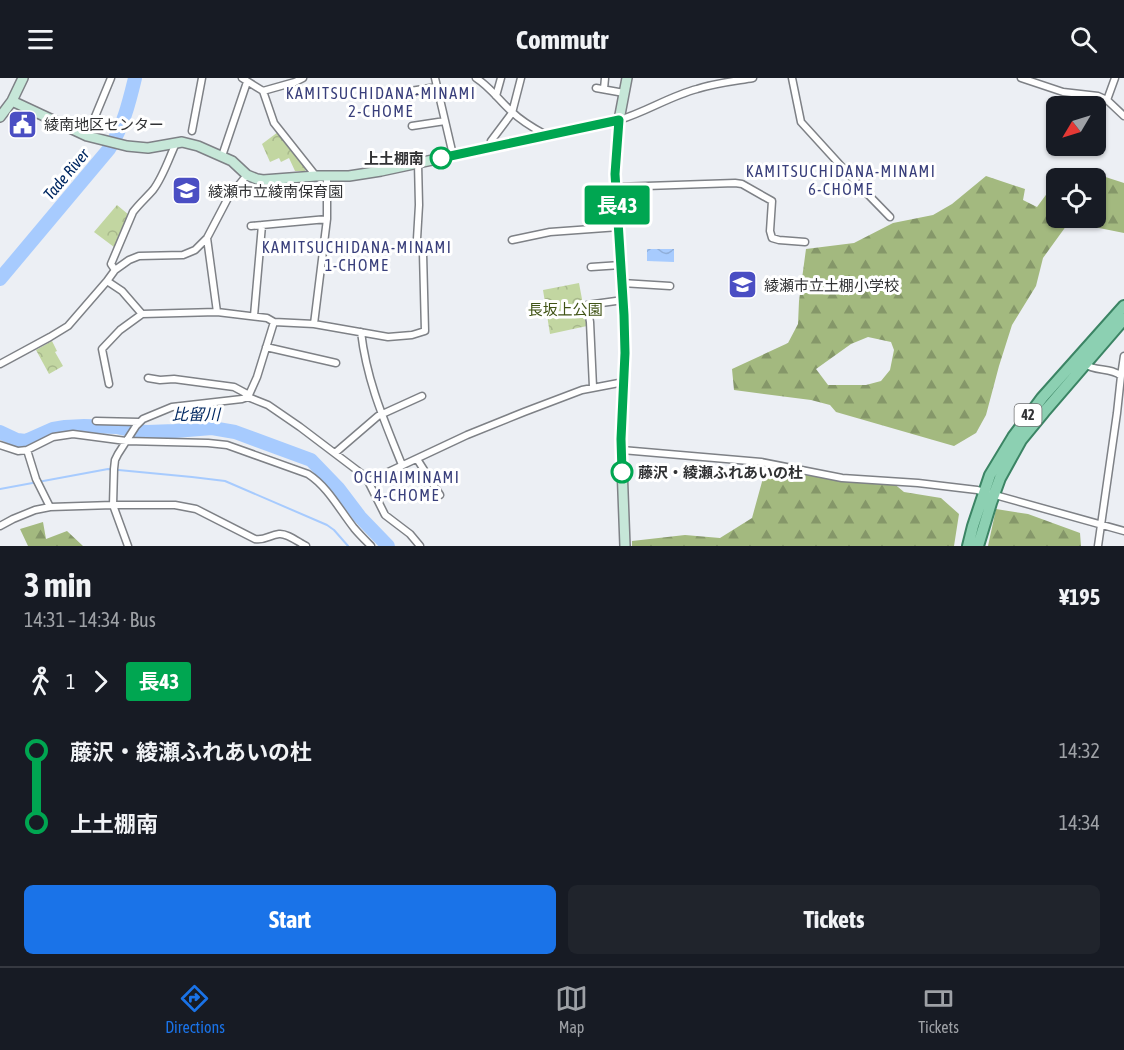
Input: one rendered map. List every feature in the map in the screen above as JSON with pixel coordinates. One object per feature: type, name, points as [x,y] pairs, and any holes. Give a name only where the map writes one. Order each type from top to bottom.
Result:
[{"type":"main road","name":"42","points":[[1101,339],[1124,296]]},
{"type":"main road","name":"42","points":[[968,546],[989,493],[1021,440],[1085,364],[1124,306]]},
{"type":"main road","name":"42","points":[[978,546],[989,493],[990,475],[1024,421],[1101,339],[1124,319]]},
{"type":"main road","name":"42","points":[[1101,339],[1124,325]]},
{"type":"street","points":[[2,112],[12,101],[23,78]]},
{"type":"street","points":[[87,136],[111,78]]},
{"type":"street","points":[[192,131],[202,78]]},
{"type":"street","points":[[262,91],[303,78]]},
{"type":"street","points":[[435,78],[453,155]]},
{"type":"street","points":[[496,96],[501,78]]},
{"type":"street","points":[[492,147],[491,141],[512,113],[521,78]]},
{"type":"street","points":[[605,78],[600,89],[624,93]]},
{"type":"street","points":[[626,546],[622,450],[625,353],[616,163],[619,120],[627,78]]},
{"type":"street","points":[[12,101],[87,136],[148,148],[182,142],[198,146],[232,161],[247,175],[263,180],[358,175],[418,163],[619,120],[698,88],[753,78]]},
{"type":"street","points":[[792,78],[801,122],[890,217]]},
{"type":"street","points":[[1021,78],[1063,92],[1098,96],[1107,100],[1124,116]]},
{"type":"street","points":[[1107,100],[1115,78]]},
{"type":"street","points":[[479,79],[512,113],[530,127],[547,135]]},
{"type":"street","points":[[222,156],[245,80],[262,91],[274,123],[316,176]]},
{"type":"street","points":[[410,91],[437,87]]},
{"type":"street","points":[[412,126],[445,122]]},
{"type":"street","points":[[115,270],[111,264],[134,212],[154,189],[176,143]]},
{"type":"street","points":[[109,384],[102,349],[120,330],[142,314],[217,312],[267,318],[274,322],[314,324],[388,337],[425,331],[423,253],[417,239],[418,163]]},
{"type":"street","points":[[0,364],[68,326],[115,270],[129,260],[140,256],[190,254],[207,238],[228,198],[247,175]]},
{"type":"street","points":[[314,324],[327,219],[327,176]]},
{"type":"street","points":[[616,186],[742,184],[772,201],[770,231],[772,238],[805,242]]},
{"type":"street","points":[[251,226],[327,219]]},
{"type":"street","points":[[254,316],[262,225]]},
{"type":"street","points":[[513,240],[550,232],[619,227]]},
{"type":"street","points":[[207,238],[217,312]]},
{"type":"street","points":[[591,267],[621,265]]},
{"type":"street","points":[[107,281],[122,291],[142,314]]},
{"type":"street","points":[[622,283],[670,286]]},
{"type":"street","points":[[593,387],[590,322],[586,305],[623,300]]},
{"type":"street","points":[[128,546],[113,505],[115,460],[126,440],[143,419],[172,407],[242,399],[249,396],[274,322]]},
{"type":"street","points":[[361,333],[373,392],[402,465]]},
{"type":"street","points":[[266,347],[336,363]]},
{"type":"street","points":[[1098,546],[1124,356]]},
{"type":"street","points":[[1085,364],[1090,368],[1113,372],[1121,376]]},
{"type":"street","points":[[148,378],[234,387],[268,405],[366,477],[385,514],[410,534],[420,546]]},
{"type":"street","points":[[369,481],[467,435],[524,412],[593,387],[624,382]]},
{"type":"street","points":[[334,453],[382,414],[422,396]]},
{"type":"street","points":[[96,421],[137,424]]},
{"type":"street","points":[[0,445],[18,451],[27,450],[53,437],[73,434],[126,440],[208,442],[227,445],[308,474],[318,480],[355,529],[371,546]]},
{"type":"street","points":[[27,450],[36,479],[50,507]]},
{"type":"street","points":[[622,450],[761,462],[842,478],[978,490],[1124,531]]},
{"type":"street","points":[[417,459],[440,495]]},
{"type":"street","points":[[0,526],[35,510],[50,507],[175,505],[196,509],[260,540],[285,534],[306,546]]},
{"type":"green space","points":[[278,132],[307,167],[305,171],[295,171],[289,158],[281,162],[279,158],[270,162],[262,144]]},
{"type":"green space","points":[[986,176],[1025,189],[1023,200],[1037,207],[1046,195],[1046,228],[1065,228],[1043,258],[1036,286],[1012,325],[986,415],[976,433],[954,446],[836,412],[830,405],[811,400],[734,390],[732,369],[788,343],[798,324],[806,249],[854,243],[893,223],[933,215],[952,204]],"holes":[[[868,337],[891,342],[894,350],[890,370],[881,381],[866,385],[828,385],[816,369],[851,344]]]},
{"type":"green space","points":[[1106,177],[1124,183],[1124,233],[1099,228],[1106,228]]},
{"type":"green space","points":[[117,205],[129,215],[114,247],[94,232]]},
{"type":"green space","name":"長坂上公園","points":[[579,283],[587,326],[550,334],[543,290]]},
{"type":"green space","points":[[52,341],[63,366],[49,374],[36,350]]},
{"type":"green space","points":[[797,465],[847,478],[892,482],[904,492],[941,498],[959,514],[954,546],[632,546],[632,541],[685,535],[720,538],[752,518],[765,471]]},
{"type":"green space","points":[[996,509],[1028,514],[1080,533],[1081,546],[988,546]]},
{"type":"green space","points":[[43,522],[46,539],[67,531],[83,546],[28,546],[20,529]]},
{"type":"water","points":[[647,249],[674,249],[674,262],[647,261]]},
{"type":"waterway","name":"Tade River","points":[[0,279],[109,149],[122,123],[135,78]]},
{"type":"waterway","name":"比留川","points":[[0,432],[17,440],[26,441],[53,429],[84,426],[117,427],[147,432],[212,428],[235,432],[311,460],[388,546]]},
{"type":"waterway","points":[[0,489],[108,469],[225,481],[327,525],[348,546]]},
{"type":"bus line","name":"長43","points":[[441,158],[619,120],[615,174],[625,353],[621,439],[622,472]]},
{"type":"place","name":"綾南地区センター","points":[[23,124]]},
{"type":"place","name":"上土棚南","points":[[441,158]]},
{"type":"place","name":"綾瀬市立綾南保育園","points":[[187,191]]},
{"type":"place","name":"綾瀬市立土棚小学校","points":[[743,285]]},
{"type":"place","name":"藤沢・綾瀬ふれあいの杜","points":[[622,472]]},
{"type":"district","name":"KAMITSUCHIDANA-MINAMI 2-CHOME","points":[[381,102]]},
{"type":"district","name":"KAMITSUCHIDANA-MINAMI 6-CHOME","points":[[841,180]]},
{"type":"district","name":"KAMITSUCHIDANA-MINAMI 1-CHOME","points":[[357,256]]},
{"type":"district","name":"OCHIAIMINAMI 4-CHOME","points":[[407,486]]}]
